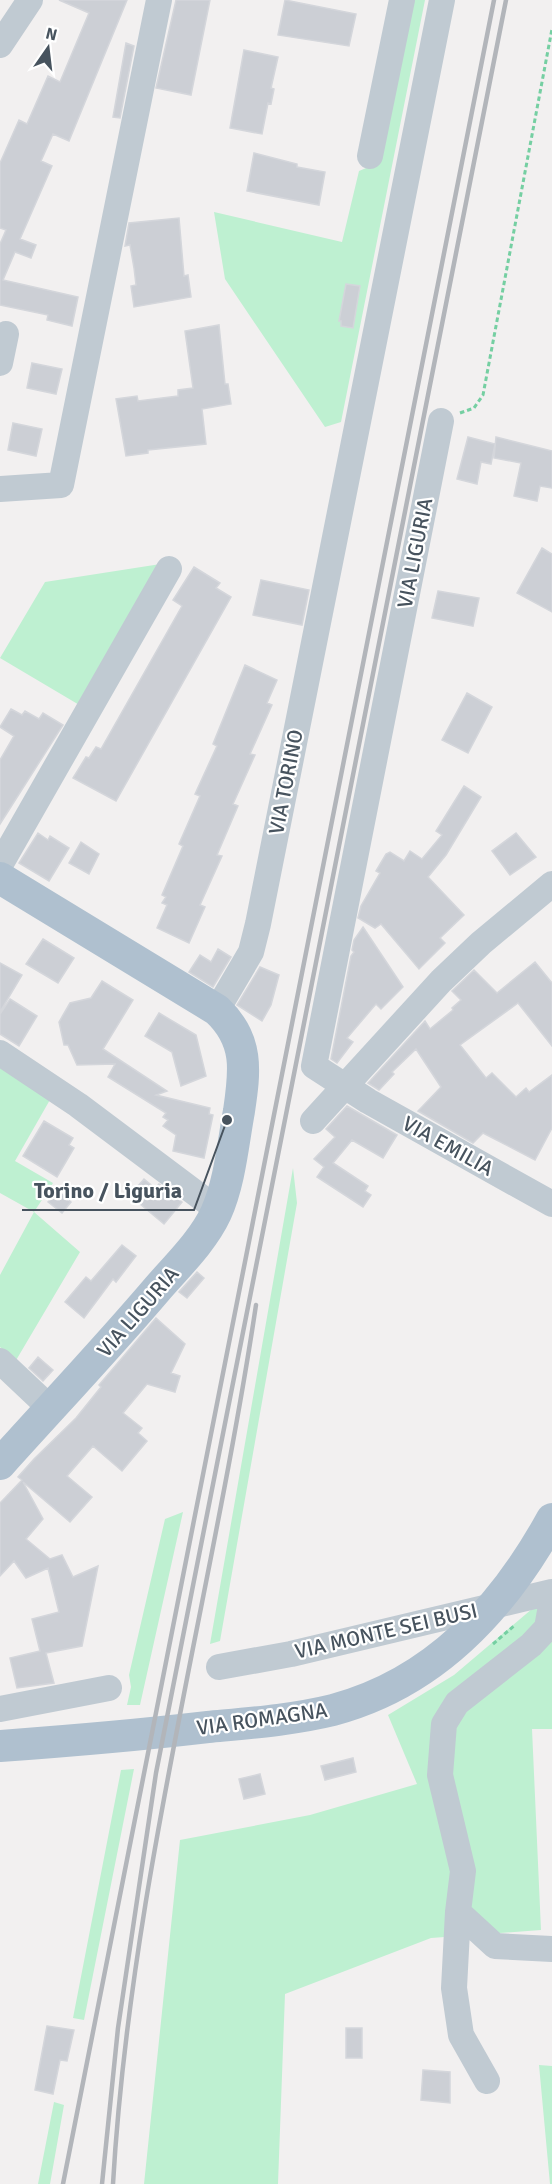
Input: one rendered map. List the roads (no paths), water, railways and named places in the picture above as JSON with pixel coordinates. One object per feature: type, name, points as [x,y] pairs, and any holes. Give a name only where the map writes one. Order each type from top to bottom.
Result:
[{"type":"main road","points":[[0,878],[217,1010],[237,1034],[242,1049],[244,1074],[234,1138],[218,1210]]},
{"type":"main road","name":"VIA LIGURIA","points":[[0,1464],[114,1340],[183,1259],[218,1210]]},
{"type":"main road","name":"VIA ROMAGNA","points":[[0,1746],[270,1721],[334,1710],[386,1691],[418,1674],[466,1636],[496,1606],[518,1576],[552,1519]]},
{"type":"street","points":[[0,45],[30,0]]},
{"type":"street","points":[[0,489],[61,485],[159,0]]},
{"type":"street","points":[[370,156],[402,0]]},
{"type":"street","name":"VIA TORINO","points":[[217,1010],[251,952],[258,924],[442,0]]},
{"type":"street","points":[[0,363],[6,334]]},
{"type":"street","name":"VIA LIGURIA","points":[[344,1087],[314,1066],[441,421]]},
{"type":"street","points":[[0,865],[169,569]]},
{"type":"street","points":[[313,1121],[441,981],[481,943],[552,884]]},
{"type":"street","points":[[0,1053],[78,1105],[218,1210]]},
{"type":"street","name":"VIA EMILIA","points":[[344,1087],[458,1154],[552,1204]]},
{"type":"street","points":[[0,1361],[51,1408]]},
{"type":"street","name":"VIA MONTE SEI BUSI","points":[[219,1667],[291,1654],[552,1592]]},
{"type":"street","points":[[487,2081],[460,2035],[454,1988],[458,1912],[463,1871],[440,1775],[444,1724],[457,1703],[531,1645],[548,1628],[552,1600]]},
{"type":"street","points":[[0,1708],[110,1688]]},
{"type":"street","points":[[458,1912],[495,1946],[552,1949]]},
{"type":"railway","points":[[63,2184],[494,0]]},
{"type":"railway","points":[[102,2184],[118,2028],[156,1773],[506,0]]},
{"type":"railway","points":[[113,2184],[122,2073],[136,1963],[174,1743],[238,1414],[256,1305]]},
{"type":"place","name":"Torino / Liguria","points":[[227,1120]]}]
